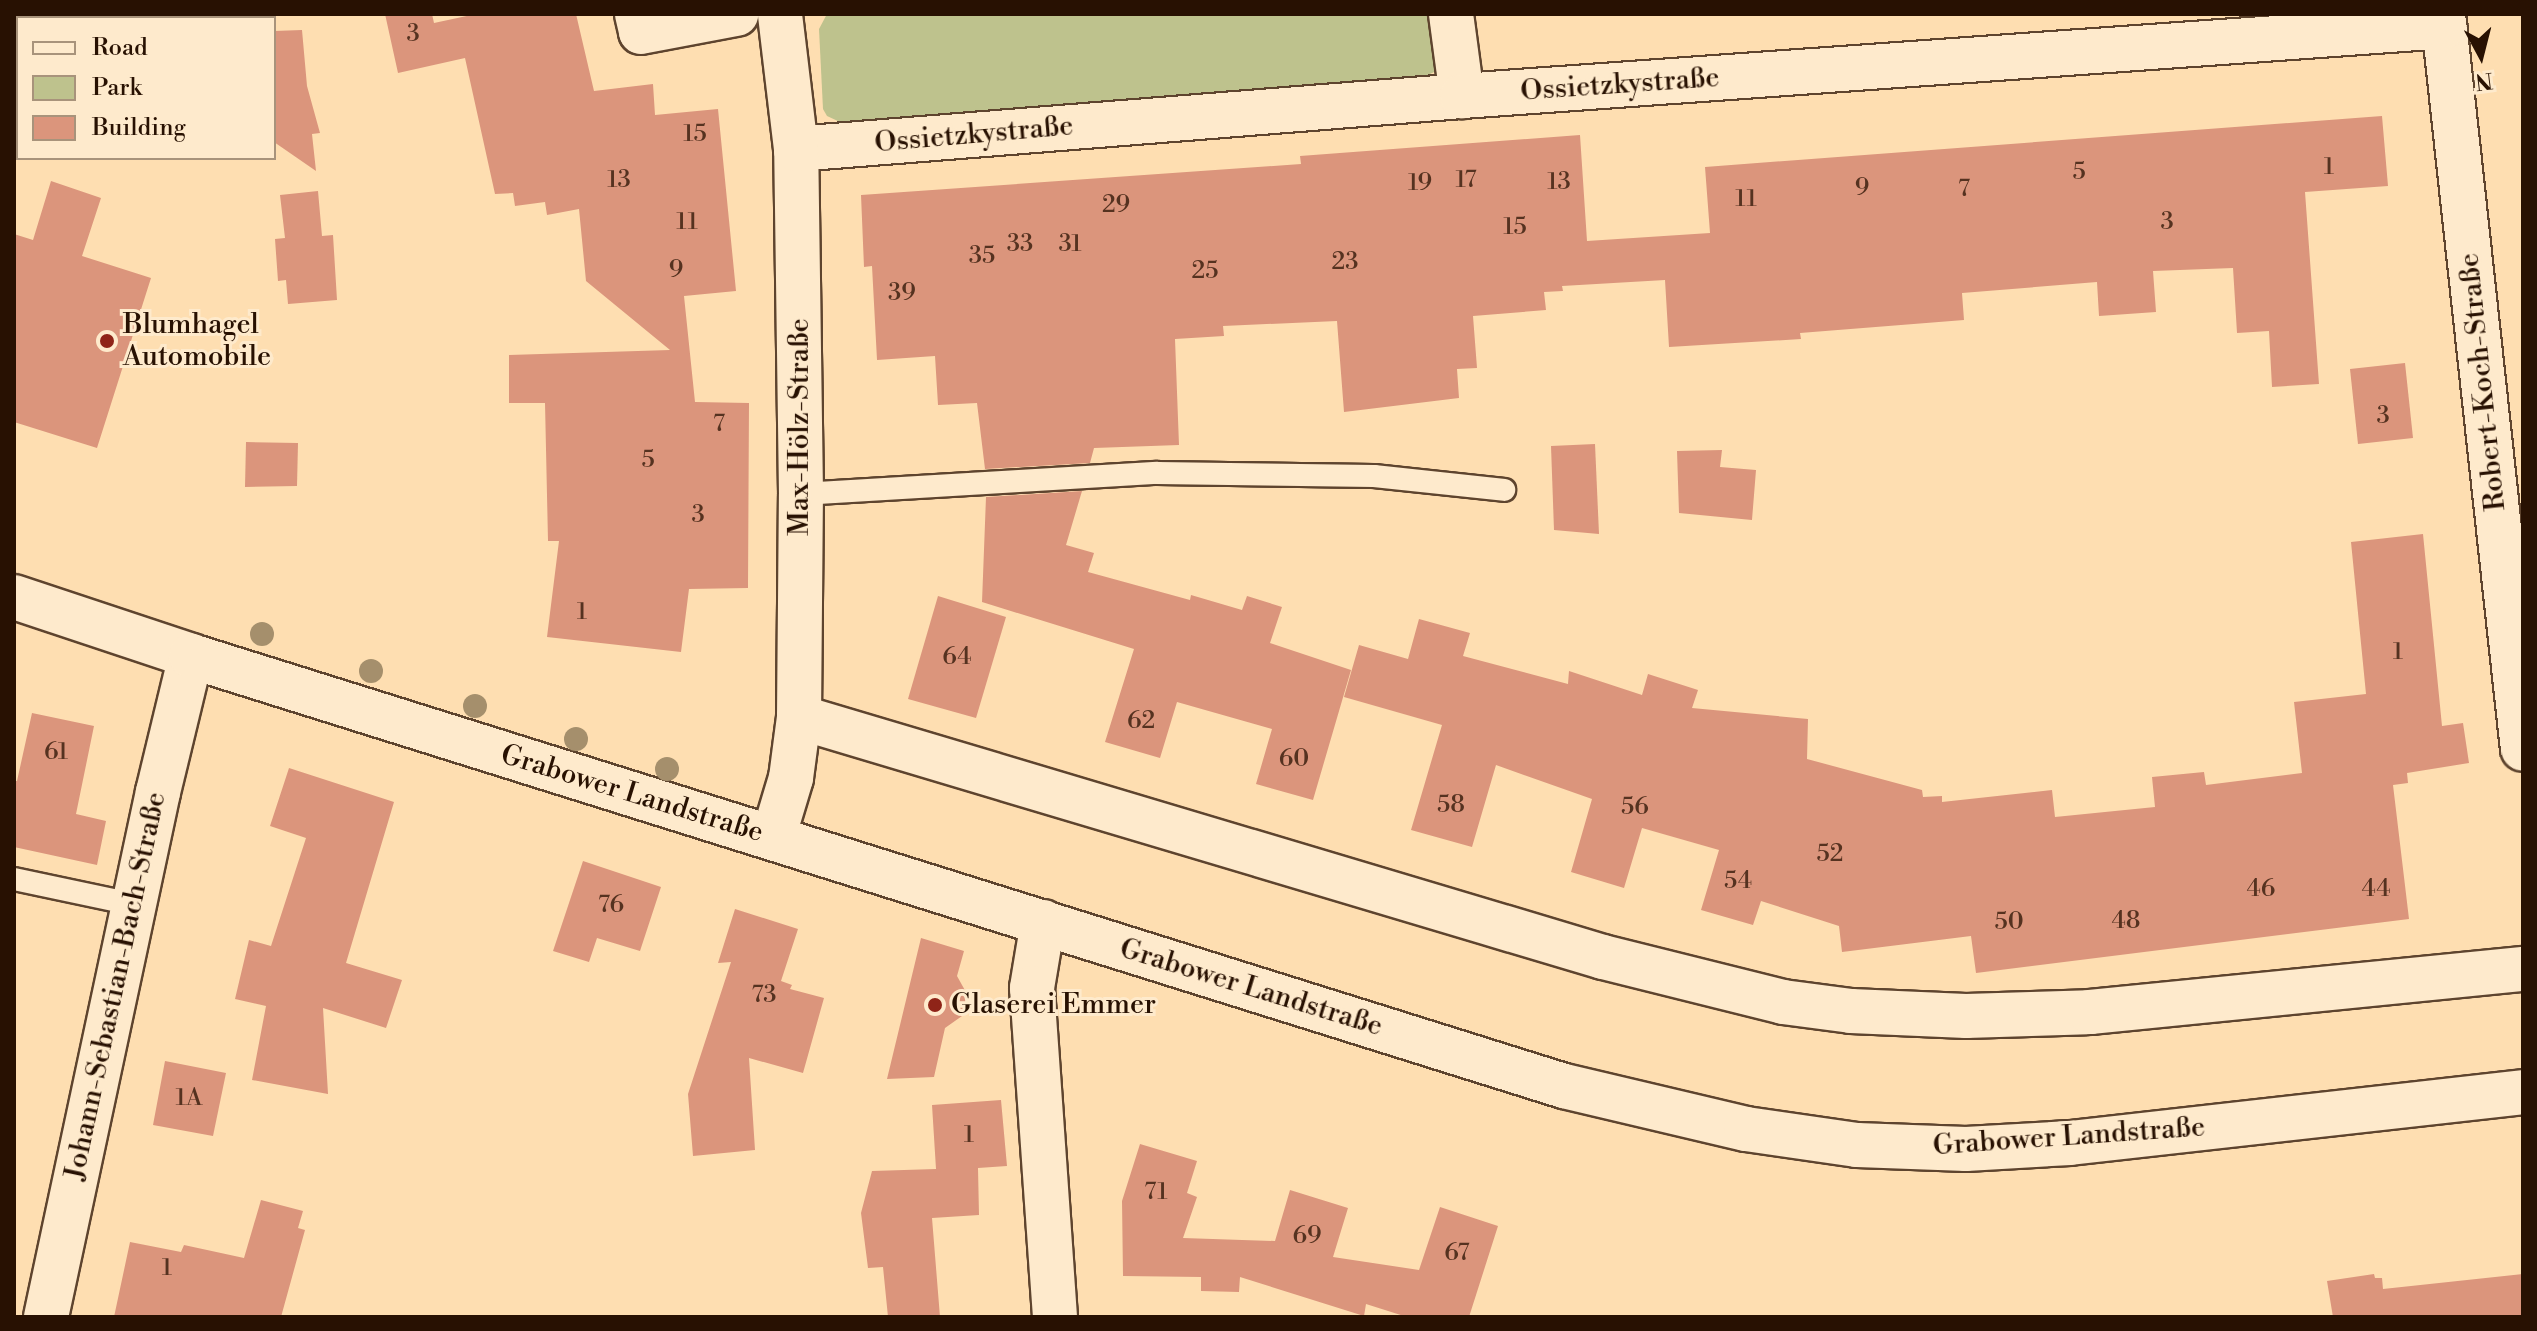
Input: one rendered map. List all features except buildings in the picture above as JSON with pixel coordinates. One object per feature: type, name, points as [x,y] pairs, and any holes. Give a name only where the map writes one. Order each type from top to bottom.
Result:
[{"type":"street","points":[[637,14],[641,32],[736,14]]},
{"type":"street","name":"Max-Hölz-Straße","points":[[773,838],[791,778],[799,717],[801,494],[796,149],[780,14]]},
{"type":"street","points":[[1451,14],[1462,96]]},
{"type":"street","name":"Ossietzkystraße","points":[[796,149],[2444,20]]},
{"type":"street","name":"Robert-Koch-Straße","points":[[2444,20],[2523,749]]},
{"type":"street","name":"Grabower Landstraße","points":[[14,597],[191,656],[1564,1086],[1746,1129],[1857,1145],[1966,1149],[2070,1143],[2523,1092]]},
{"type":"street","name":"Johann-Sebastian-Bach-Straße","points":[[46,1317],[181,685],[191,656]]},
{"type":"street","points":[[799,717],[1603,957],[1783,1002],[1851,1011],[1966,1016],[2090,1012],[2523,969]]},
{"type":"street","points":[[1043,922],[1032,988],[1055,1317]]},
{"type":"lane","points":[[801,494],[1157,473],[1374,476],[1504,490]]},
{"type":"lane","points":[[14,879],[133,904]]},
{"type":"green space","points":[[827,14],[1431,14],[1438,63],[1436,71],[1422,78],[840,122],[827,116],[823,109],[819,29]]},
{"type":"place","name":"Blumhagel Automobile","points":[[107,341]]},
{"type":"place","name":"Glaserei Emmer","points":[[935,1005]]}]
